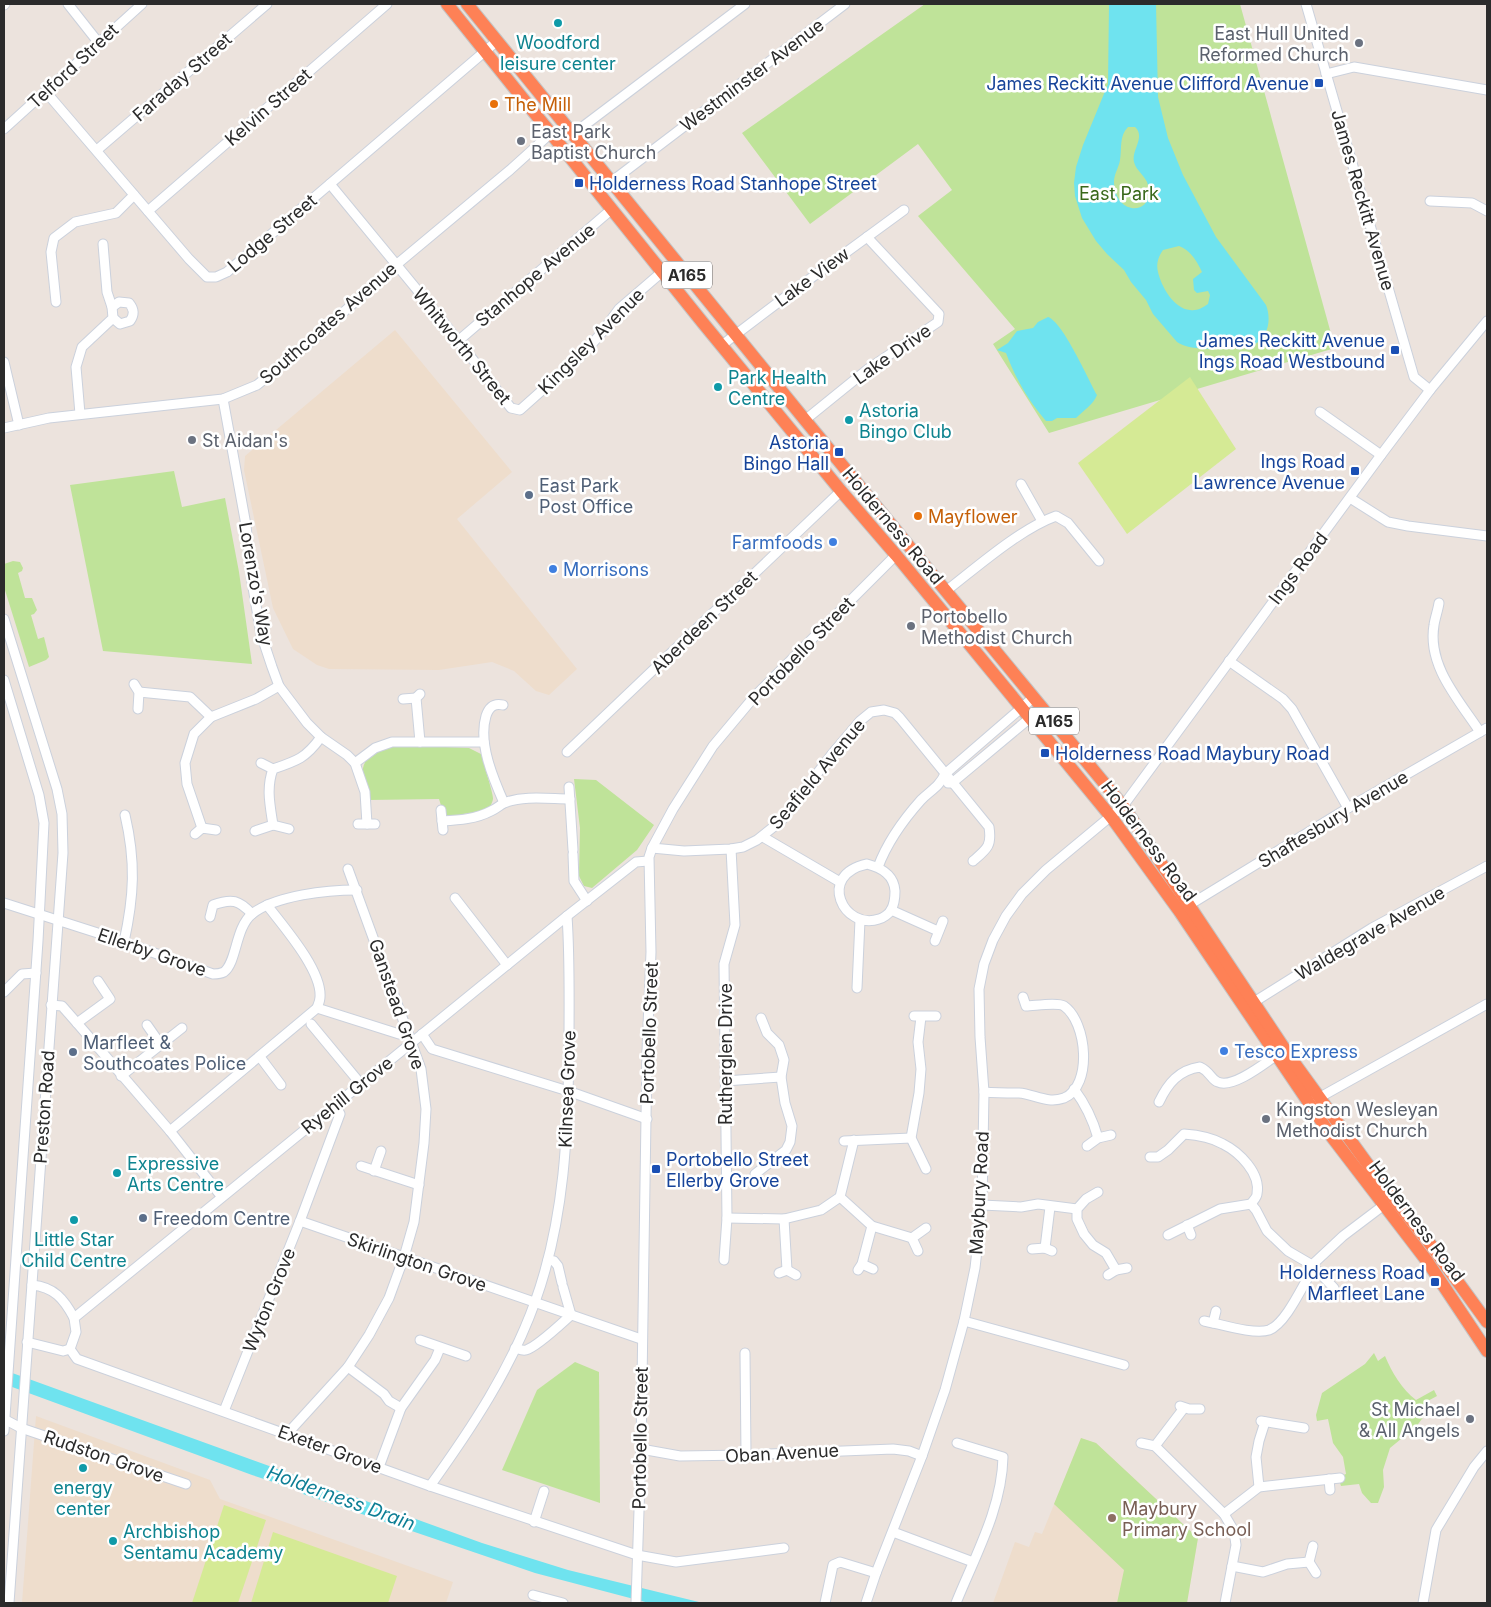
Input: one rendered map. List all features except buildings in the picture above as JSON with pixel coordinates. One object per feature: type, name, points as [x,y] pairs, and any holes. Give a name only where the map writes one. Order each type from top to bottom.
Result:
[{"type":"highway","name":"Holderness Road","points":[[447,4],[662,272],[841,491],[1026,712],[1184,908],[1254,1002],[1314,1100],[1332,1137],[1427,1261],[1487,1351]]},
{"type":"highway","name":"Holderness Road","points":[[467,4],[805,420],[1124,806],[1184,908],[1278,1055],[1431,1245],[1487,1322]]},
{"type":"street","points":[[68,4],[98,42]]},
{"type":"street","name":"Telford Street","points":[[4,129],[142,4]]},
{"type":"street","name":"Faraday Street","points":[[97,150],[267,4]]},
{"type":"street","name":"Kelvin Street","points":[[148,211],[387,4]]},
{"type":"street","points":[[573,134],[745,4]]},
{"type":"street","name":"Westminster Avenue","points":[[611,182],[846,4]]},
{"type":"street","name":"James Reckitt Avenue","points":[[1306,4],[1414,377],[1430,390]]},
{"type":"street","name":"Lodge Street","points":[[46,92],[200,270],[207,277],[216,277],[227,272],[497,41]]},
{"type":"street","points":[[1326,74],[1354,67],[1487,90]]},
{"type":"street","name":"Southcoates Avenue","points":[[4,428],[49,418],[223,399],[257,385],[308,344],[396,265],[510,170],[551,133]]},
{"type":"street","name":"Whitworth Street","points":[[330,184],[511,408],[520,410]]},
{"type":"street","points":[[56,302],[51,252],[54,238],[76,222],[116,213],[134,195]]},
{"type":"street","points":[[1430,201],[1472,203],[1487,211]]},
{"type":"street","name":"Stanhope Avenue","points":[[458,341],[612,209]]},
{"type":"street","name":"Lake View","points":[[722,345],[904,210]]},
{"type":"street","name":"Lake Drive","points":[[805,420],[868,369],[938,322],[939,314],[867,237]]},
{"type":"street","points":[[103,244],[107,292],[113,318],[120,324],[130,321],[134,316],[133,308],[129,303],[118,302],[112,307]]},
{"type":"street","name":"Kingsley Avenue","points":[[520,410],[585,352],[619,309],[662,272]]},
{"type":"street","points":[[80,414],[76,367],[82,347],[113,318]]},
{"type":"street","name":"Ings Road","points":[[1112,818],[1124,806],[1430,390],[1487,321]]},
{"type":"street","points":[[4,362],[19,425]]},
{"type":"street","name":"Lorenzo's Way","points":[[223,399],[246,525],[251,576],[261,634],[279,686],[307,723],[321,737],[347,755],[355,764],[365,792],[366,824]]},
{"type":"street","points":[[1320,412],[1381,455]]},
{"type":"street","points":[[1021,484],[1042,521]]},
{"type":"street","name":"Aberdeen Street","points":[[567,752],[841,491]]},
{"type":"street","points":[[1350,498],[1388,522],[1487,536]]},
{"type":"street","points":[[946,591],[994,553],[1042,521],[1056,516],[1068,523],[1099,561]]},
{"type":"street","name":"Portobello Street","points":[[636,1603],[641,1449],[641,1339],[647,1051],[651,952],[648,861],[652,848],[673,809],[713,746],[754,697],[896,555]]},
{"type":"street","points":[[1439,603],[1434,626],[1433,643],[1436,661],[1446,682],[1484,730]]},
{"type":"street","name":"Preston Road","points":[[4,618],[57,789],[62,814],[58,920],[9,1603]]},
{"type":"street","points":[[1229,661],[1283,699],[1299,720],[1348,808]]},
{"type":"street","name":"Preston Road","points":[[4,680],[39,795],[44,823],[36,973],[9,1283],[8,1362],[4,1432]]},
{"type":"street","points":[[216,830],[199,831],[187,784],[184,762],[194,734],[211,717],[256,699],[279,686]]},
{"type":"street","points":[[138,708],[137,688],[190,697],[211,717]]},
{"type":"street","points":[[403,699],[418,696],[420,742]]},
{"type":"street","points":[[878,867],[883,854],[897,832],[921,800],[940,784],[945,774],[1038,702]]},
{"type":"street","points":[[940,784],[952,783],[1038,702]]},
{"type":"street","points":[[503,706],[491,703],[483,731],[484,742],[504,803]]},
{"type":"street","name":"Seafield Avenue","points":[[652,848],[731,850],[743,847],[763,837],[781,822],[832,754],[860,721],[872,712],[884,710],[895,713],[989,827],[991,838],[988,848],[983,856],[973,861]]},
{"type":"street","name":"Shaftesbury Avenue","points":[[1184,908],[1348,808],[1484,730]]},
{"type":"street","points":[[261,763],[274,769],[297,761],[312,750],[321,737]]},
{"type":"street","points":[[355,764],[375,748],[392,742],[484,742]]},
{"type":"street","points":[[273,825],[269,781],[274,769]]},
{"type":"street","points":[[569,787],[574,881],[587,901]]},
{"type":"street","points":[[440,810],[442,825],[478,817],[504,803],[534,798],[570,799]]},
{"type":"street","points":[[124,815],[132,860],[133,893],[124,942]]},
{"type":"street","name":"Maybury Road","points":[[866,1603],[945,1390],[964,1321],[975,1268],[982,1205],[984,1092],[979,989],[984,964],[993,940],[1006,916],[1022,894],[1046,870],[1112,818]]},
{"type":"street","points":[[255,831],[273,825],[289,829]]},
{"type":"street","points":[[763,837],[840,882]]},
{"type":"street","name":"Rutherglen Drive","points":[[724,1260],[726,1218],[724,964],[736,925],[731,850]]},
{"type":"street","name":"Ryehill Grove","points":[[74,1318],[221,1196],[567,916],[636,862],[648,861]]},
{"type":"street","points":[[867,864],[878,867],[888,873],[894,883],[895,897],[891,910],[883,918],[860,920],[848,912],[841,902],[840,882],[847,872],[856,866],[867,864]]},
{"type":"street","name":"Waldegrave Avenue","points":[[1254,1002],[1372,928],[1487,866]]},
{"type":"street","name":"Ganstead Grove","points":[[287,1434],[348,1367],[389,1298],[414,1222],[424,1143],[426,1109],[421,1069],[348,869]]},
{"type":"street","name":"Ellerby Grove","points":[[4,903],[124,942],[213,974],[222,973],[228,968],[241,926],[252,914],[267,905],[321,892],[357,890]]},
{"type":"street","points":[[455,898],[507,965]]},
{"type":"street","points":[[210,917],[213,905],[223,901],[233,901],[242,904],[252,914]]},
{"type":"street","points":[[170,1132],[317,1008],[320,997],[318,980],[310,963],[267,905]]},
{"type":"street","points":[[891,910],[938,931]]},
{"type":"street","name":"Kilnsea Grove","points":[[430,1486],[477,1418],[515,1348],[534,1303],[548,1260],[561,1194],[566,1143],[570,952],[567,916]]},
{"type":"street","points":[[857,988],[860,920]]},
{"type":"street","points":[[935,941],[943,921]]},
{"type":"street","points":[[4,992],[22,974],[36,973]]},
{"type":"street","points":[[77,1023],[110,999],[98,981]]},
{"type":"street","points":[[984,1092],[1021,1093],[1044,1100],[1064,1098],[1074,1090],[1084,1059],[1082,1040],[1073,1019],[1065,1007],[1059,1004],[1026,1006],[1023,997]]},
{"type":"street","points":[[1314,1100],[1487,1004]]},
{"type":"street","points":[[51,1005],[62,1006],[170,1132],[221,1196]]},
{"type":"street","points":[[317,1008],[399,1034],[408,1031]]},
{"type":"street","points":[[932,1158],[924,1166],[911,1138],[920,1077],[917,1016],[936,1016]]},
{"type":"street","points":[[755,1174],[786,1150],[790,1142],[792,1126],[785,1103],[781,1077],[784,1060],[780,1045],[767,1033],[761,1018]]},
{"type":"street","points":[[311,1024],[360,1083]]},
{"type":"street","points":[[147,1025],[161,1045]]},
{"type":"street","points":[[121,1076],[182,1028]]},
{"type":"street","points":[[422,1034],[432,1049],[568,1091],[647,1119]]},
{"type":"street","points":[[1158,1103],[1171,1080],[1193,1068],[1200,1067],[1208,1070],[1218,1083],[1231,1082],[1245,1076],[1278,1055]]},
{"type":"street","points":[[260,1057],[281,1085]]},
{"type":"street","points":[[724,1082],[781,1077]]},
{"type":"street","points":[[1074,1090],[1085,1104],[1093,1120],[1098,1138]]},
{"type":"street","name":"Wyton Grove","points":[[224,1411],[300,1221],[340,1114],[335,1105]]},
{"type":"street","points":[[1150,1157],[1158,1157],[1184,1134],[1202,1136],[1223,1144],[1243,1160],[1256,1178],[1258,1194],[1251,1204],[1220,1209],[1168,1235]]},
{"type":"street","points":[[1088,1146],[1098,1138],[1111,1135]]},
{"type":"street","points":[[844,1141],[911,1138]]},
{"type":"street","points":[[726,1218],[784,1219],[821,1210],[840,1197],[854,1140]]},
{"type":"street","points":[[374,1171],[381,1151]]},
{"type":"street","points":[[361,1166],[419,1185]]},
{"type":"street","points":[[1093,1193],[1077,1209],[1077,1219],[1084,1234],[1093,1246],[1106,1253],[1112,1273],[1127,1268]]},
{"type":"street","points":[[840,1197],[872,1226],[912,1238],[918,1251]]},
{"type":"street","points":[[982,1205],[1021,1207],[1038,1204],[1077,1209]]},
{"type":"street","points":[[1251,1204],[1267,1231],[1288,1251],[1312,1265],[1334,1288]]},
{"type":"street","points":[[1204,1321],[1255,1331],[1269,1330],[1281,1322],[1310,1274],[1312,1265],[1343,1236],[1384,1205]]},
{"type":"street","points":[[1032,1249],[1048,1249],[1050,1207]]},
{"type":"street","points":[[784,1219],[783,1271],[796,1275]]},
{"type":"street","name":"Skirlington Grove","points":[[300,1221],[641,1339]]},
{"type":"street","points":[[1187,1225],[1191,1234]]},
{"type":"street","points":[[872,1226],[860,1267],[873,1269]]},
{"type":"street","points":[[912,1238],[926,1228]]},
{"type":"street","points":[[515,1348],[528,1350],[559,1327],[571,1315],[558,1266],[554,1261],[548,1260]]},
{"type":"street","points":[[27,1342],[63,1352],[70,1349],[76,1332],[74,1318],[66,1303],[44,1286],[32,1284]]},
{"type":"street","points":[[1214,1323],[1216,1311]]},
{"type":"street","points":[[964,1321],[1124,1365]]},
{"type":"street","points":[[420,1340],[466,1356]]},
{"type":"street","points":[[379,1467],[400,1408],[435,1360],[440,1348]]},
{"type":"street","name":"Exeter Grove","points":[[70,1349],[77,1359],[430,1486],[637,1555],[676,1562],[784,1548]]},
{"type":"street","points":[[745,1354],[746,1455]]},
{"type":"street","points":[[348,1367],[400,1408]]},
{"type":"street","points":[[1155,1446],[1182,1407],[1200,1409]]},
{"type":"street","name":"Rudston Grove","points":[[4,1420],[21,1428],[186,1484]]},
{"type":"street","points":[[1259,1488],[1256,1457],[1263,1422],[1304,1428]]},
{"type":"street","points":[[956,1603],[995,1509],[1003,1476],[1003,1457],[957,1443]]},
{"type":"street","points":[[1142,1443],[1155,1446],[1224,1514],[1234,1531],[1236,1545],[1224,1603]]},
{"type":"street","name":"Oban Avenue","points":[[641,1449],[680,1456],[893,1448],[922,1456]]},
{"type":"street","points":[[1423,1603],[1436,1530],[1474,1467],[1487,1451]]},
{"type":"street","points":[[1224,1514],[1238,1501],[1259,1488],[1340,1478]]},
{"type":"street","points":[[1329,1479],[1330,1490]]},
{"type":"street","points":[[534,1522],[544,1491]]},
{"type":"street","points":[[893,1532],[973,1562]]},
{"type":"street","points":[[1313,1546],[1310,1562],[1316,1573]]},
{"type":"street","points":[[825,1603],[832,1565],[840,1562],[876,1573]]},
{"type":"street","points":[[1232,1566],[1263,1572],[1287,1564],[1310,1562]]},
{"type":"street","points":[[533,1595],[563,1603]]},
{"type":"shaded area","points":[[395,330],[512,472],[457,519],[577,669],[549,695],[536,691],[514,671],[492,662],[439,670],[329,669],[317,665],[293,649],[273,608],[244,470],[245,456]]},
{"type":"shaded area","points":[[36,1416],[210,1480],[220,1499],[453,1582],[446,1603],[22,1603]]},
{"type":"shaded area","name":"Maybury Primary School","points":[[1081,1438],[1096,1443],[1198,1538],[1187,1603],[993,1603],[1015,1542],[1029,1547],[1035,1532],[1042,1534]]},
{"type":"green space","name":"East Park","points":[[925,4],[1240,4],[1335,348],[1049,433],[993,344],[1015,329],[918,216],[952,190],[918,144],[810,224],[742,133]]},
{"type":"green space","points":[[1190,377],[1236,449],[1127,534],[1078,463]]},
{"type":"green space","points":[[174,471],[182,507],[225,498],[239,572],[252,664],[103,651],[70,485]]},
{"type":"green space","points":[[13,561],[20,562],[23,568],[18,573],[25,598],[32,598],[37,610],[31,615],[38,639],[44,637],[49,657],[29,667],[4,587],[4,564]]},
{"type":"green space","points":[[399,745],[469,748],[481,754],[493,797],[490,807],[484,812],[464,814],[458,817],[444,815],[439,799],[368,800],[363,776],[365,763],[377,752]]},
{"type":"green space","points":[[574,779],[596,780],[654,825],[637,850],[592,888],[584,886],[579,876],[580,828]]},
{"type":"green space","points":[[1374,1353],[1378,1361],[1385,1356],[1398,1380],[1416,1400],[1434,1390],[1437,1396],[1424,1403],[1427,1412],[1413,1431],[1390,1448],[1383,1470],[1384,1487],[1378,1503],[1371,1503],[1362,1493],[1359,1484],[1341,1486],[1338,1477],[1346,1474],[1343,1457],[1333,1443],[1328,1419],[1317,1421],[1316,1415],[1322,1393],[1365,1364]]},
{"type":"green space","points":[[575,1362],[599,1372],[600,1503],[502,1470],[537,1390]]},
{"type":"green space","name":"Maybury Primary School","points":[[1081,1438],[1096,1443],[1198,1538],[1187,1603],[1117,1603],[1124,1570],[1054,1504]]},
{"type":"green space","points":[[224,1505],[266,1520],[238,1603],[192,1603]]},
{"type":"green space","points":[[273,1532],[397,1576],[388,1603],[251,1603]]},
{"type":"water","points":[[1109,4],[1156,4],[1158,97],[1168,138],[1183,175],[1216,237],[1266,305],[1269,317],[1267,329],[1257,343],[1251,346],[1234,348],[1202,349],[1192,348],[1177,342],[1153,314],[1146,300],[1124,270],[1096,241],[1082,218],[1075,196],[1076,167],[1108,84]],"holes":[[[1128,127],[1135,127],[1138,131],[1139,139],[1134,153],[1134,162],[1148,185],[1149,195],[1146,203],[1141,207],[1134,208],[1127,207],[1121,202],[1116,193],[1114,182],[1120,160],[1123,134]],[[1179,246],[1193,256],[1202,272],[1193,279],[1194,290],[1197,293],[1208,291],[1210,295],[1208,304],[1197,310],[1184,309],[1169,296],[1157,269],[1157,263],[1163,250]]]},
{"type":"water","points":[[1048,317],[1061,329],[1068,340],[1097,395],[1091,405],[1076,418],[1057,418],[1052,421],[1046,421],[1033,405],[1023,388],[1006,353],[997,350],[1008,343],[1017,331],[1033,328],[1038,322]]},
{"type":"water","name":"Holderness Drain","points":[[4,1370],[482,1543],[568,1570],[703,1603],[649,1603],[535,1573],[303,1494],[301,1491],[252,1475],[4,1384]]},
{"type":"place","name":"Woodford leisure center","points":[[558,23]]},
{"type":"place","name":"East Hull United Reformed Church","points":[[1359,43]]},
{"type":"place","name":"James Reckitt Avenue Clifford Avenue","points":[[1319,83]]},
{"type":"place","name":"The Mill","points":[[494,104]]},
{"type":"place","name":"East Park Baptist Church","points":[[521,141]]},
{"type":"place","name":"Holderness Road Stanhope Street","points":[[579,183]]},
{"type":"place","name":"James Reckitt Avenue Ings Road Westbound","points":[[1395,350]]},
{"type":"place","name":"Park Health Centre","points":[[718,387]]},
{"type":"place","name":"Astoria Bingo Club","points":[[849,420]]},
{"type":"place","name":"St Aidan's","points":[[192,440]]},
{"type":"place","name":"Astoria Bingo Hall","points":[[839,452]]},
{"type":"place","name":"Ings Road Lawrence Avenue","points":[[1355,471]]},
{"type":"place","name":"East Park Post Office","points":[[529,495]]},
{"type":"place","name":"Mayflower","points":[[918,516]]},
{"type":"place","name":"Farmfoods","points":[[833,542]]},
{"type":"place","name":"Morrisons","points":[[553,569]]},
{"type":"place","name":"Portobello Methodist Church","points":[[911,626]]},
{"type":"place","name":"Holderness Road Maybury Road","points":[[1045,753]]},
{"type":"place","name":"Tesco Express","points":[[1224,1051]]},
{"type":"place","name":"Marfleet & Southcoates Police","points":[[73,1052]]},
{"type":"place","name":"Kingston Wesleyan Methodist Church","points":[[1266,1119]]},
{"type":"place","name":"Portobello Street Ellerby Grove","points":[[656,1169]]},
{"type":"place","name":"Expressive Arts Centre","points":[[117,1173]]},
{"type":"place","name":"Freedom Centre","points":[[143,1218]]},
{"type":"place","name":"Little Star Child Centre","points":[[74,1220]]},
{"type":"place","name":"Holderness Road Marfleet Lane","points":[[1435,1282]]},
{"type":"place","name":"St Michael & All Angels","points":[[1470,1419]]},
{"type":"place","name":"energy center","points":[[83,1468]]},
{"type":"place","name":"Maybury Primary School","points":[[1112,1518]]},
{"type":"place","name":"Archbishop Sentamu Academy","points":[[113,1541]]}]
